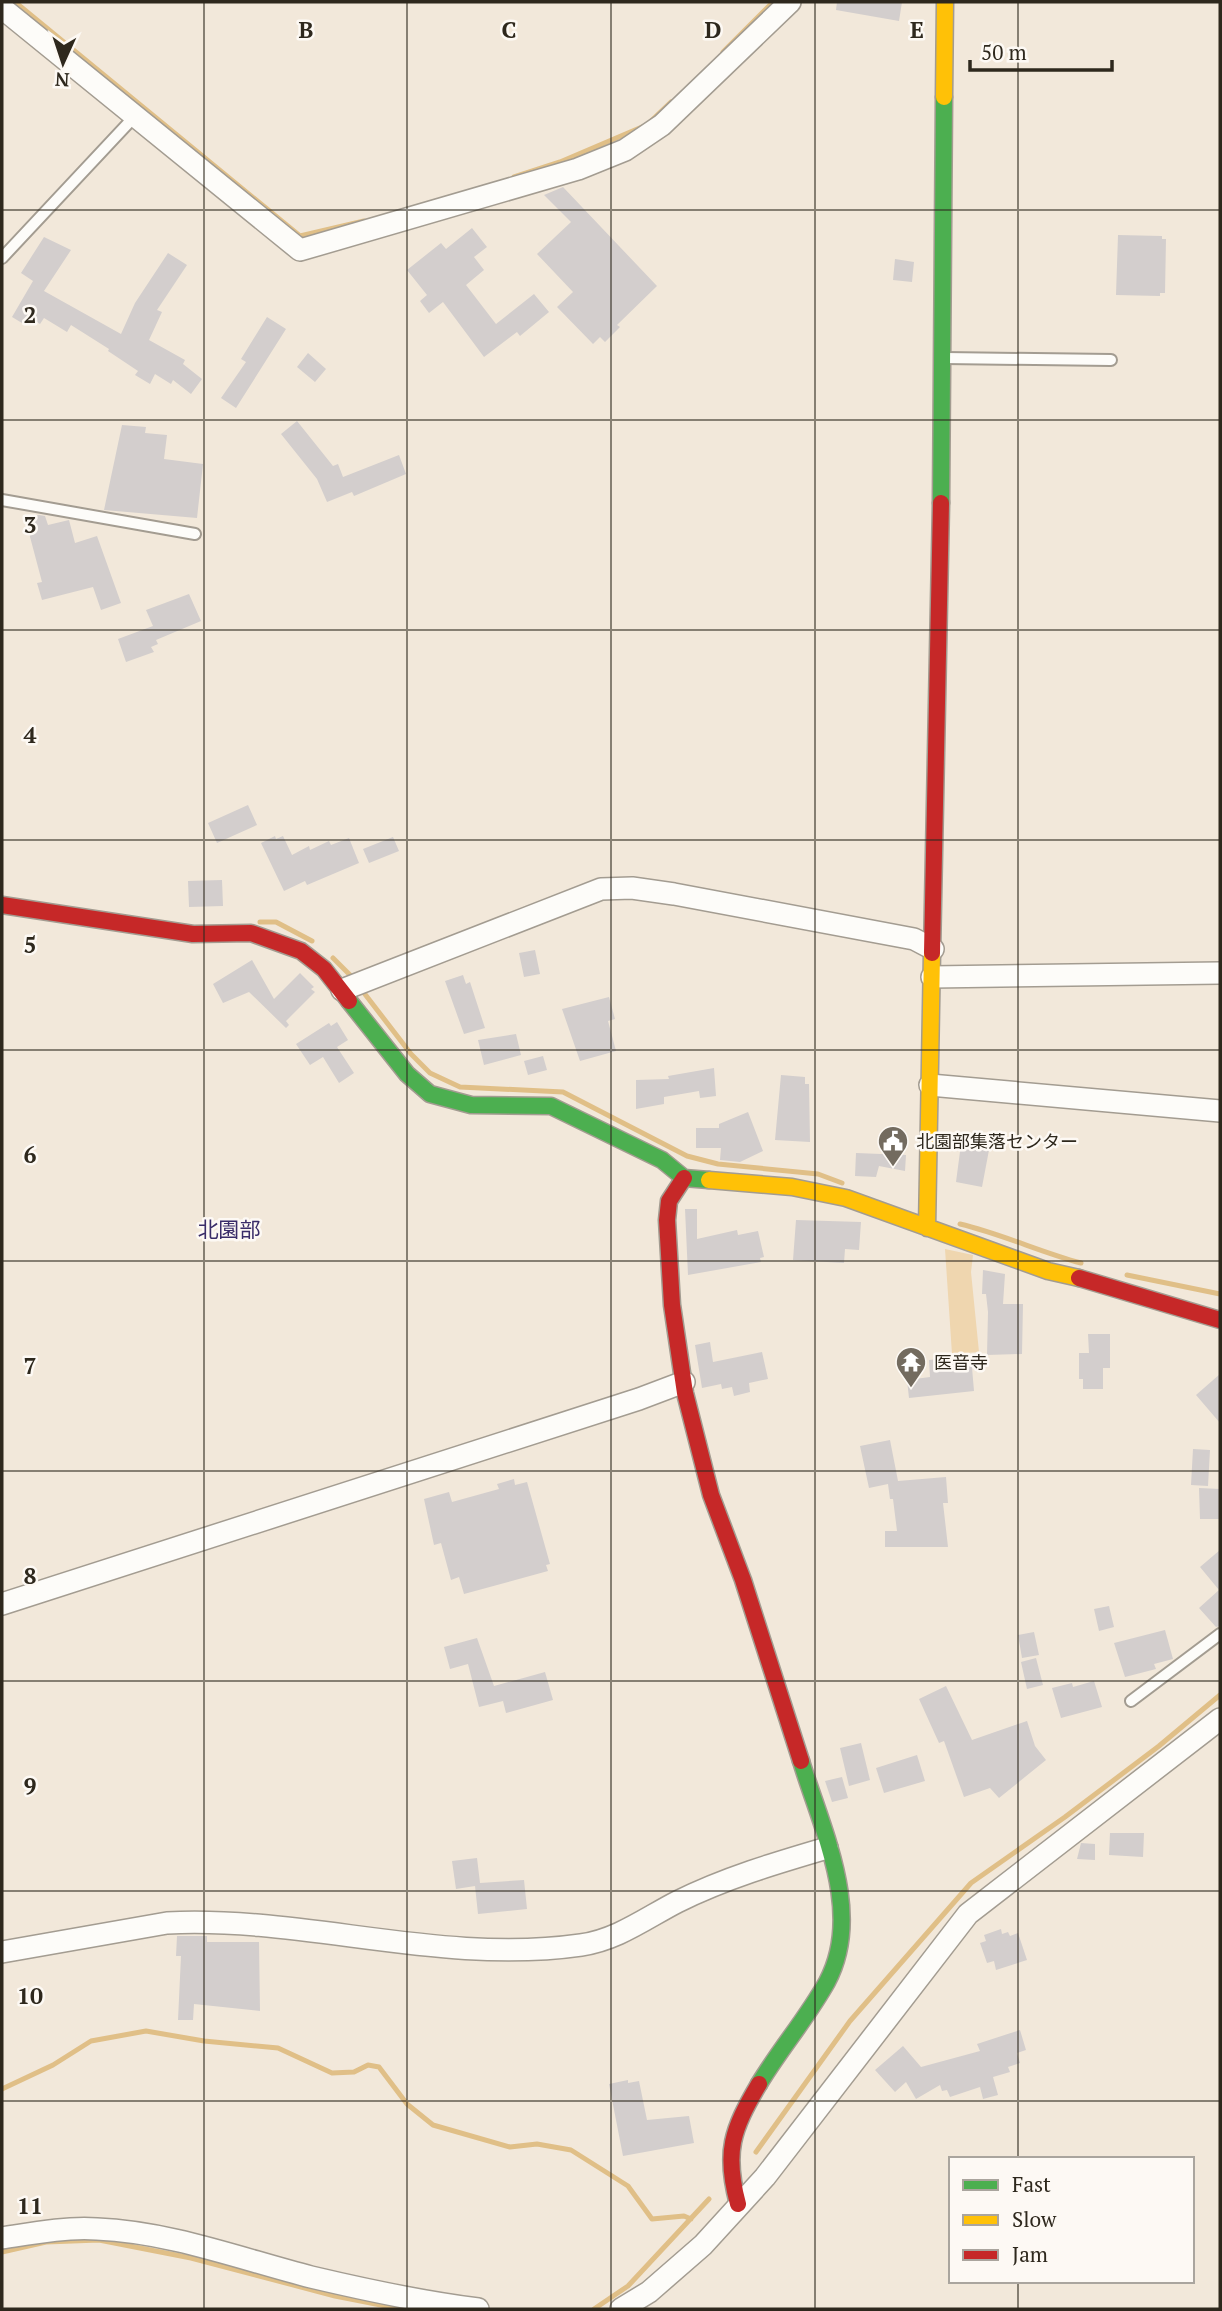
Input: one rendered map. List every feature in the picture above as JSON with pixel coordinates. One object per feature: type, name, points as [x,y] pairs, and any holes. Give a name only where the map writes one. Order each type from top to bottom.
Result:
[{"type":"street","points":[[2,8],[300,250],[578,169],[625,150],[662,125],[790,2]]},
{"type":"street","points":[[927,1228],[942,358],[945,2]]},
{"type":"street","points":[[342,990],[601,889],[632,888],[674,894],[914,939],[933,949]]},
{"type":"street","points":[[2,905],[193,934],[251,933],[301,951],[324,969],[407,1074],[430,1094],[471,1105],[551,1106],[662,1160],[684,1178],[792,1186],[846,1198],[1048,1271],[1111,1285],[1220,1320]]},
{"type":"street","points":[[932,977],[1220,973]]},
{"type":"street","points":[[930,1085],[1220,1111]]},
{"type":"street","points":[[684,1178],[670,1197],[668,1216],[671,1316],[684,1382],[706,1481],[748,1593],[827,1848],[844,1916],[841,1950],[829,1979],[751,2100],[736,2129],[729,2164],[731,2184],[738,2204]]},
{"type":"street","points":[[2,1604],[639,1399],[684,1382]]},
{"type":"street","points":[[621,2309],[649,2292],[703,2245],[765,2177],[968,1914],[1220,1719]]},
{"type":"street","points":[[2,1952],[167,1923],[191,1922],[244,1922],[464,1950],[582,1945],[623,1933],[678,1902],[752,1870],[827,1848]]},
{"type":"street","points":[[2,2238],[64,2228],[128,2231],[219,2251],[311,2277],[431,2303],[478,2309]]},
{"type":"lane","points":[[2,258],[135,116]]},
{"type":"lane","points":[[942,358],[1111,360]]},
{"type":"lane","points":[[2,500],[195,534]]},
{"type":"lane","points":[[1131,1701],[1220,1634]]},
{"type":"shaded area","points":[[945,1249],[973,1255],[971,1272],[979,1352],[952,1354]]},
{"type":"building","points":[[837,2],[902,2],[899,21],[836,10]]},
{"type":"building","points":[[563,187],[657,286],[617,325],[620,327],[605,342],[600,337],[593,344],[557,307],[573,292],[537,254],[571,222],[544,195]]},
{"type":"building","points":[[472,228],[487,247],[474,257],[484,270],[466,285],[496,324],[534,294],[549,312],[520,336],[517,332],[484,357],[443,302],[429,313],[420,301],[427,295],[407,270],[441,243],[446,249]]},
{"type":"building","points":[[1118,235],[1162,236],[1162,239],[1166,239],[1165,293],[1160,293],[1160,296],[1116,295]]},
{"type":"building","points":[[44,237],[71,250],[44,291],[121,334],[135,303],[168,253],[187,265],[157,310],[162,312],[149,340],[185,360],[183,364],[202,379],[191,394],[173,380],[171,384],[155,374],[150,384],[135,375],[138,371],[108,351],[109,349],[71,325],[67,332],[44,318],[40,324],[27,316],[22,323],[12,317],[33,281],[21,273]]},
{"type":"building","points":[[895,259],[914,262],[912,282],[893,280]]},
{"type":"building","points":[[267,317],[286,329],[236,408],[221,398],[246,362],[241,359]]},
{"type":"building","points":[[308,353],[326,369],[315,382],[297,367]]},
{"type":"building","points":[[297,421],[333,466],[338,464],[343,477],[399,455],[406,474],[354,496],[352,492],[327,502],[317,479],[281,434]]},
{"type":"building","points":[[122,425],[146,427],[145,433],[167,435],[164,459],[203,464],[197,518],[104,510]]},
{"type":"building","points":[[45,516],[48,525],[69,520],[75,543],[97,536],[121,603],[101,610],[93,587],[42,600],[37,583],[42,582],[25,518]]},
{"type":"building","points":[[189,594],[201,621],[156,640],[158,644],[151,647],[154,652],[126,662],[118,639],[153,626],[146,610]]},
{"type":"building","points":[[248,805],[257,825],[217,843],[208,823]]},
{"type":"building","points":[[275,836],[276,839],[283,836],[292,855],[309,846],[310,850],[329,841],[331,845],[349,838],[359,863],[307,885],[305,881],[284,891],[261,843]]},
{"type":"building","points":[[393,837],[399,851],[369,863],[363,849]]},
{"type":"building","points":[[222,880],[223,906],[189,907],[188,881]]},
{"type":"building","points":[[535,950],[540,974],[524,977],[519,953]]},
{"type":"building","points":[[252,960],[274,999],[300,973],[314,987],[311,989],[315,992],[286,1021],[289,1025],[286,1028],[249,992],[223,1003],[213,984]]},
{"type":"building","points":[[463,975],[466,984],[470,982],[485,1028],[464,1034],[445,981]]},
{"type":"building","points":[[609,997],[615,1019],[608,1021],[616,1051],[580,1061],[562,1009]]},
{"type":"building","points":[[337,1022],[348,1040],[337,1047],[354,1073],[339,1083],[323,1057],[310,1065],[296,1044],[329,1023],[331,1026]]},
{"type":"building","points":[[516,1034],[521,1055],[484,1065],[478,1040]]},
{"type":"building","points":[[543,1056],[547,1070],[528,1075],[524,1061]]},
{"type":"building","points":[[714,1068],[716,1096],[700,1098],[699,1091],[664,1097],[664,1104],[636,1109],[636,1080],[669,1079],[668,1076]]},
{"type":"building","points":[[781,1075],[805,1077],[805,1084],[809,1084],[810,1142],[775,1140]]},
{"type":"building","points":[[748,1112],[763,1151],[740,1162],[720,1160],[721,1148],[696,1148],[696,1128],[719,1128],[719,1124]]},
{"type":"building","points":[[961,1144],[989,1150],[982,1187],[956,1182]]},
{"type":"building","points":[[856,1153],[906,1155],[905,1171],[879,1166],[876,1177],[855,1176]]},
{"type":"building","points":[[685,1209],[697,1209],[697,1239],[737,1230],[738,1235],[758,1231],[764,1257],[760,1258],[761,1262],[688,1275]]},
{"type":"building","points":[[796,1220],[861,1222],[859,1250],[845,1249],[844,1263],[793,1260]]},
{"type":"building","points":[[983,1270],[1005,1274],[1003,1304],[1023,1304],[1022,1354],[987,1355],[988,1312],[986,1294],[982,1294]]},
{"type":"building","points":[[1088,1334],[1110,1334],[1110,1368],[1103,1368],[1103,1389],[1083,1389],[1083,1379],[1079,1379],[1079,1353],[1089,1353]]},
{"type":"building","points":[[710,1342],[713,1362],[762,1352],[768,1379],[749,1383],[750,1392],[734,1396],[732,1387],[722,1389],[721,1384],[702,1388],[695,1345]]},
{"type":"building","points":[[971,1356],[974,1391],[909,1398],[907,1380],[930,1377],[929,1360]]},
{"type":"building","points":[[1220,1374],[1220,1423],[1196,1395]]},
{"type":"building","points":[[890,1440],[898,1481],[946,1477],[948,1503],[943,1503],[948,1547],[885,1547],[885,1531],[897,1531],[893,1499],[890,1499],[888,1484],[869,1488],[860,1446]]},
{"type":"building","points":[[1193,1449],[1210,1450],[1208,1486],[1191,1485]]},
{"type":"building","points":[[514,1479],[515,1485],[527,1482],[550,1564],[546,1565],[548,1571],[464,1594],[459,1577],[451,1580],[441,1543],[434,1545],[424,1499],[449,1492],[452,1502],[499,1489],[497,1484]]},
{"type":"building","points":[[1199,1488],[1220,1489],[1220,1519],[1200,1519]]},
{"type":"building","points":[[1220,1550],[1220,1626],[1216,1627],[1199,1608],[1219,1590],[1200,1567]]},
{"type":"building","points":[[1109,1606],[1114,1627],[1099,1631],[1094,1609]]},
{"type":"building","points":[[1165,1630],[1173,1659],[1154,1664],[1156,1669],[1125,1677],[1114,1643]]},
{"type":"building","points":[[1034,1632],[1039,1655],[1022,1658],[1018,1635]]},
{"type":"building","points":[[477,1638],[494,1686],[545,1672],[553,1700],[506,1713],[503,1701],[479,1707],[468,1664],[450,1669],[444,1647]]},
{"type":"building","points":[[1036,1658],[1043,1685],[1027,1689],[1021,1662]]},
{"type":"building","points":[[1094,1681],[1102,1707],[1061,1718],[1052,1688],[1072,1683],[1073,1687]]},
{"type":"building","points":[[946,1686],[972,1740],[1027,1721],[1035,1746],[1046,1760],[999,1798],[990,1788],[964,1797],[944,1741],[939,1743],[919,1699]]},
{"type":"building","points":[[861,1743],[870,1780],[849,1786],[840,1748]]},
{"type":"building","points":[[917,1755],[925,1781],[884,1793],[876,1768]]},
{"type":"building","points":[[842,1777],[848,1798],[832,1802],[825,1781]]},
{"type":"building","points":[[1110,1833],[1144,1833],[1143,1857],[1109,1855]]},
{"type":"building","points":[[1081,1843],[1095,1844],[1095,1860],[1077,1859]]},
{"type":"building","points":[[477,1858],[480,1883],[524,1880],[527,1909],[478,1914],[475,1886],[456,1889],[452,1861]]},
{"type":"building","points":[[1001,1929],[1002,1934],[1008,1932],[1010,1936],[1018,1933],[1027,1960],[996,1970],[994,1961],[987,1963],[980,1943],[986,1941],[984,1935]]},
{"type":"building","points":[[177,1936],[207,1936],[207,1942],[259,1942],[260,2011],[194,2004],[193,2020],[178,2020],[181,1956],[176,1956]]},
{"type":"building","points":[[1020,2030],[1026,2050],[1017,2053],[1020,2063],[1008,2067],[1010,2072],[993,2077],[998,2095],[983,2099],[980,2087],[950,2097],[947,2090],[942,2091],[940,2085],[916,2099],[906,2082],[895,2092],[875,2070],[903,2046],[921,2067],[980,2051],[977,2044]]},
{"type":"building","points":[[628,2080],[628,2083],[639,2081],[647,2120],[689,2116],[694,2143],[623,2156],[609,2084]]},
{"type":"waterway","points":[[15,2],[300,236],[364,221]]},
{"type":"waterway","points":[[723,52],[773,2]]},
{"type":"waterway","points":[[650,122],[671,102]]},
{"type":"waterway","points":[[514,177],[560,162],[642,127]]},
{"type":"waterway","points":[[260,922],[276,922],[312,941]]},
{"type":"waterway","points":[[333,958],[353,978]]},
{"type":"waterway","points":[[361,989],[411,1054],[430,1073],[460,1087],[563,1092],[687,1156],[718,1164],[818,1174],[842,1183]]},
{"type":"waterway","points":[[960,1224],[1081,1263]]},
{"type":"waterway","points":[[1127,1275],[1220,1294]]},
{"type":"waterway","points":[[756,2152],[850,2021],[971,1883],[1065,1817],[1159,1746],[1220,1695]]},
{"type":"waterway","points":[[2,2089],[53,2065],[91,2041],[146,2031],[204,2041],[278,2048],[332,2073],[354,2072],[368,2065],[379,2067],[407,2104],[433,2125],[510,2147],[537,2144],[571,2150],[628,2186],[652,2219],[684,2216],[691,2219]]},
{"type":"waterway","points":[[594,2309],[628,2286],[709,2199]]},
{"type":"waterway","points":[[2,2252],[46,2242],[99,2240],[191,2258],[335,2296],[401,2309]]},
{"type":"traffic: fast","points":[[941,503],[944,97]]},
{"type":"traffic: fast","points":[[349,1001],[407,1074],[430,1094],[471,1105],[551,1106],[662,1160],[684,1178],[709,1180]]},
{"type":"traffic: fast","points":[[759,2084],[827,1982],[837,1956],[842,1928],[836,1871],[801,1761]]},
{"type":"traffic: slow","points":[[944,97],[945,2]]},
{"type":"traffic: slow","points":[[927,1228],[932,953]]},
{"type":"traffic: slow","points":[[709,1180],[792,1187],[846,1198],[1048,1271],[1079,1278]]},
{"type":"traffic: jam","points":[[932,953],[941,503]]},
{"type":"traffic: jam","points":[[2,905],[193,934],[251,933],[301,951],[324,969],[349,1001]]},
{"type":"traffic: jam","points":[[684,1178],[669,1201],[667,1220],[672,1305],[685,1393],[711,1495],[743,1580],[801,1761]]},
{"type":"traffic: jam","points":[[1079,1278],[1220,1320]]},
{"type":"traffic: jam","points":[[738,2204],[732,2170],[733,2142],[742,2115],[759,2084]]},
{"type":"place","name":"北園部集落センター","points":[[893,1168]]},
{"type":"place","name":"医音寺","points":[[911,1389]]},
{"type":"district","name":"北園部","points":[[229,1229]]}]
